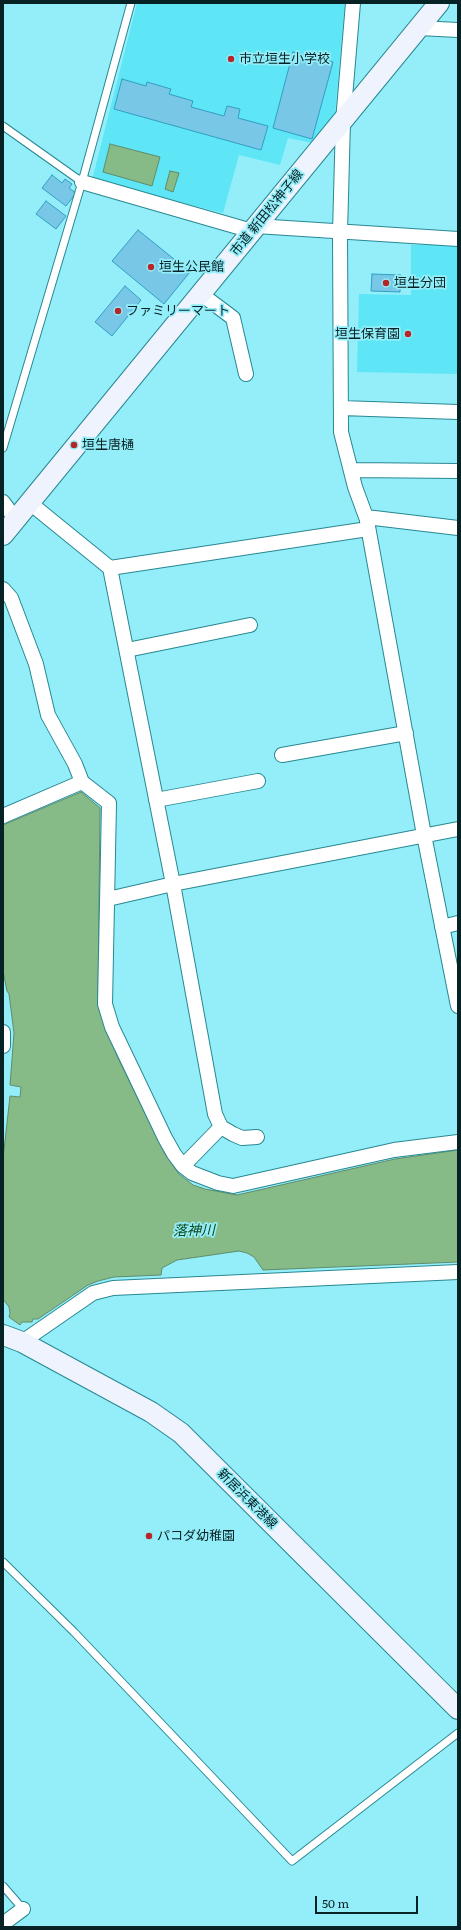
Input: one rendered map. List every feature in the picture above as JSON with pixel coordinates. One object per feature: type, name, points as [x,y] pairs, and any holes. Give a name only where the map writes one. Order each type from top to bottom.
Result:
[{"type":"street","points":[[353,3],[342,121],[340,233],[341,432],[367,523],[442,927],[453,956],[458,1006]]},
{"type":"street","name":"市道 新田松神子線","points":[[3,535],[439,3]]},
{"type":"street","points":[[419,28],[458,30]]},
{"type":"street","points":[[82,182],[254,229],[458,239]]},
{"type":"street","points":[[201,294],[233,318],[246,374]]},
{"type":"street","points":[[341,408],[458,412]]},
{"type":"street","points":[[351,470],[458,471]]},
{"type":"street","points":[[3,502],[16,520]]},
{"type":"street","points":[[30,503],[110,568],[173,884],[215,1114],[221,1127],[242,1138],[257,1137]]},
{"type":"street","points":[[110,568],[367,523],[458,528]]},
{"type":"street","points":[[3,589],[11,598],[36,664],[48,715],[75,764],[82,782],[109,803],[108,899],[105,961],[106,1004],[122,1050],[174,1154],[192,1173],[218,1183],[233,1186],[394,1150],[458,1142]]},
{"type":"street","points":[[127,650],[250,625]]},
{"type":"street","points":[[282,755],[406,733]]},
{"type":"street","points":[[3,816],[82,782]]},
{"type":"street","points":[[156,800],[258,782]]},
{"type":"street","points":[[108,899],[173,884],[458,829]]},
{"type":"street","points":[[442,927],[458,923]]},
{"type":"street","points":[[3,1032],[3,1046]]},
{"type":"street","points":[[184,1166],[221,1127]]},
{"type":"street","points":[[22,1342],[93,1294],[113,1288],[458,1272]]},
{"type":"street","name":"新居浜東港線","points":[[3,1335],[22,1342],[151,1412],[181,1433],[458,1709]]},
{"type":"street","points":[[3,1924],[23,1909]]},
{"type":"lane","points":[[3,448],[82,182],[131,3]]},
{"type":"lane","points":[[3,126],[82,182]]},
{"type":"lane","points":[[3,1562],[74,1632],[292,1861],[458,1733]]},
{"type":"lane","points":[[3,1886],[23,1909]]},
{"type":"shaded area","name":"市立垣生小学校","points":[[137,3],[345,3],[335,115],[312,143],[288,138],[280,165],[239,155],[223,213],[92,180]]},
{"type":"shaded area","name":"垣生保育園","points":[[411,245],[458,245],[458,374],[357,372],[359,294],[411,295]]},
{"type":"water","points":[[110,144],[160,157],[152,186],[103,172]]},
{"type":"water","points":[[170,171],[179,173],[173,192],[165,189]]},
{"type":"water","name":"落神川","points":[[81,792],[100,808],[98,1000],[105,1026],[117,1056],[165,1154],[179,1174],[193,1185],[205,1189],[237,1195],[395,1159],[458,1150],[458,1262],[263,1270],[254,1257],[239,1251],[177,1260],[162,1268],[161,1275],[114,1277],[98,1281],[88,1285],[38,1319],[33,1319],[32,1322],[22,1322],[20,1325],[9,1317],[9,1307],[3,1299],[3,1159],[10,1096],[20,1097],[21,1087],[10,1085],[14,1033],[9,994],[3,971],[3,825]]},
{"type":"building","points":[[293,52],[333,62],[312,139],[273,128]]},
{"type":"building","points":[[122,79],[146,86],[147,82],[171,89],[169,94],[193,101],[191,107],[224,116],[227,106],[240,109],[238,118],[268,126],[261,150],[114,109]]},
{"type":"building","points":[[52,175],[62,183],[65,179],[72,184],[69,188],[76,193],[66,206],[42,188]]},
{"type":"building","points":[[46,201],[66,216],[56,229],[36,214]]},
{"type":"building","name":"垣生公民館","points":[[138,230],[190,272],[164,304],[112,261]]},
{"type":"building","name":"垣生分団","points":[[372,274],[401,275],[400,292],[371,291]]},
{"type":"building","name":"ファミリーマート","points":[[125,286],[141,300],[112,336],[95,322]]},
{"type":"place","name":"市立垣生小学校","points":[[231,59]]},
{"type":"place","name":"垣生公民館","points":[[151,267]]},
{"type":"place","name":"垣生分団","points":[[386,283]]},
{"type":"place","name":"ファミリーマート","points":[[118,311]]},
{"type":"place","name":"垣生保育園","points":[[408,334]]},
{"type":"place","name":"垣生唐樋","points":[[74,445]]},
{"type":"place","name":"パコダ幼稚園","points":[[149,1536]]}]
